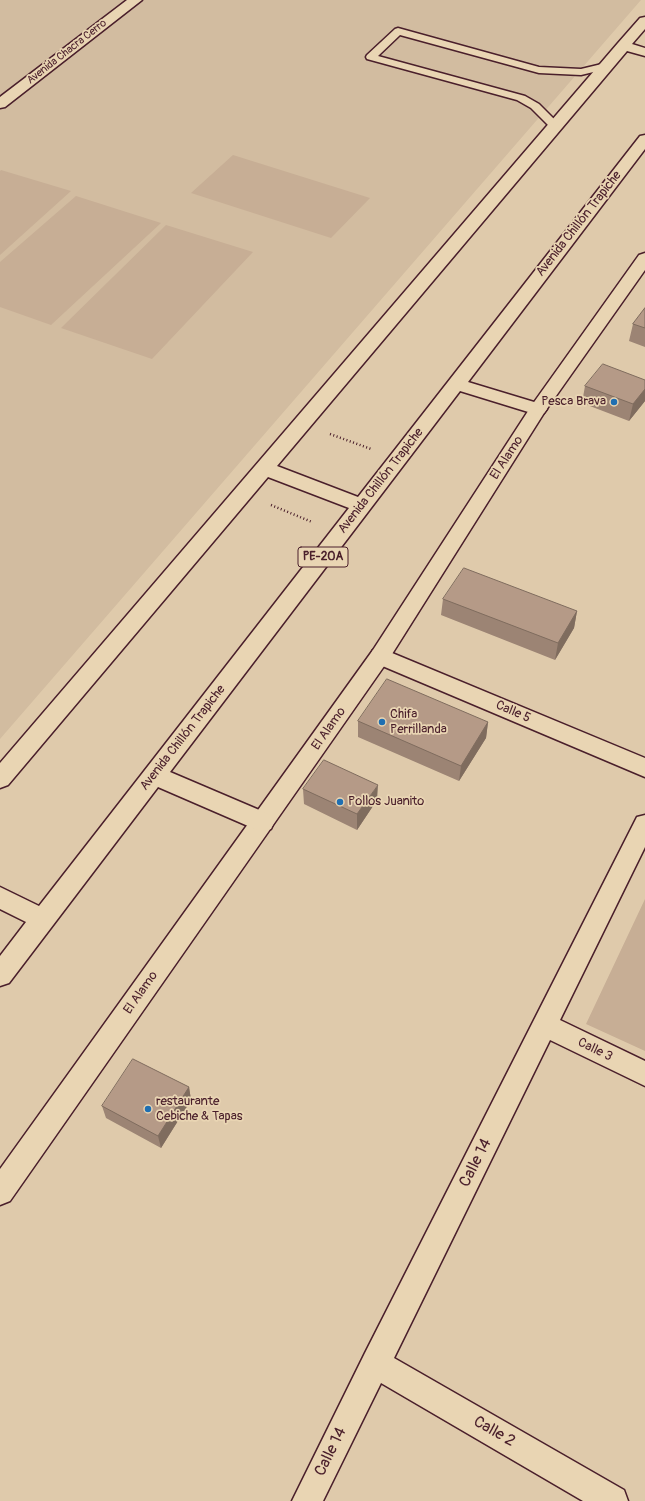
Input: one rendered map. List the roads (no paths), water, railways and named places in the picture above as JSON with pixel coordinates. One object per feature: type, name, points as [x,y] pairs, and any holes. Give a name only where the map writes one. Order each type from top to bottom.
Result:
[{"type":"main road","name":"Avenida Chacra Cerro","points":[[1,101],[135,0]]},
{"type":"main road","points":[[0,779],[645,21]]},
{"type":"main road","points":[[623,46],[645,52]]},
{"type":"main road","name":"Avenida Chillón Trapiche","points":[[0,975],[645,139]]},
{"type":"main road","name":"El Alamo","points":[[0,1192],[380,656],[538,409],[645,258]]},
{"type":"main road","points":[[456,384],[538,409]]},
{"type":"main road","points":[[264,468],[362,506]]},
{"type":"main road","name":"Calle 5","points":[[380,656],[645,768]]},
{"type":"main road","points":[[154,775],[263,822]]},
{"type":"main road","name":"Calle 14","points":[[307,1501],[645,824]]},
{"type":"main road","points":[[0,897],[43,919]]},
{"type":"main road","name":"Calle 3","points":[[545,1025],[645,1074]]},
{"type":"main road","name":"Calle 2","points":[[375,1363],[613,1501]]},
{"type":"lane","points":[[555,126],[535,106],[521,98],[371,57],[398,31],[539,70],[581,72],[606,66]]},
{"type":"place","name":"Pesca Brava","points":[[614,402]]},
{"type":"place","name":"Chifa Perrillanda","points":[[382,722]]},
{"type":"place","name":"Pollos Juanito","points":[[340,802]]},
{"type":"place","name":"restaurante Cebiche & Tapas","points":[[148,1109]]}]
